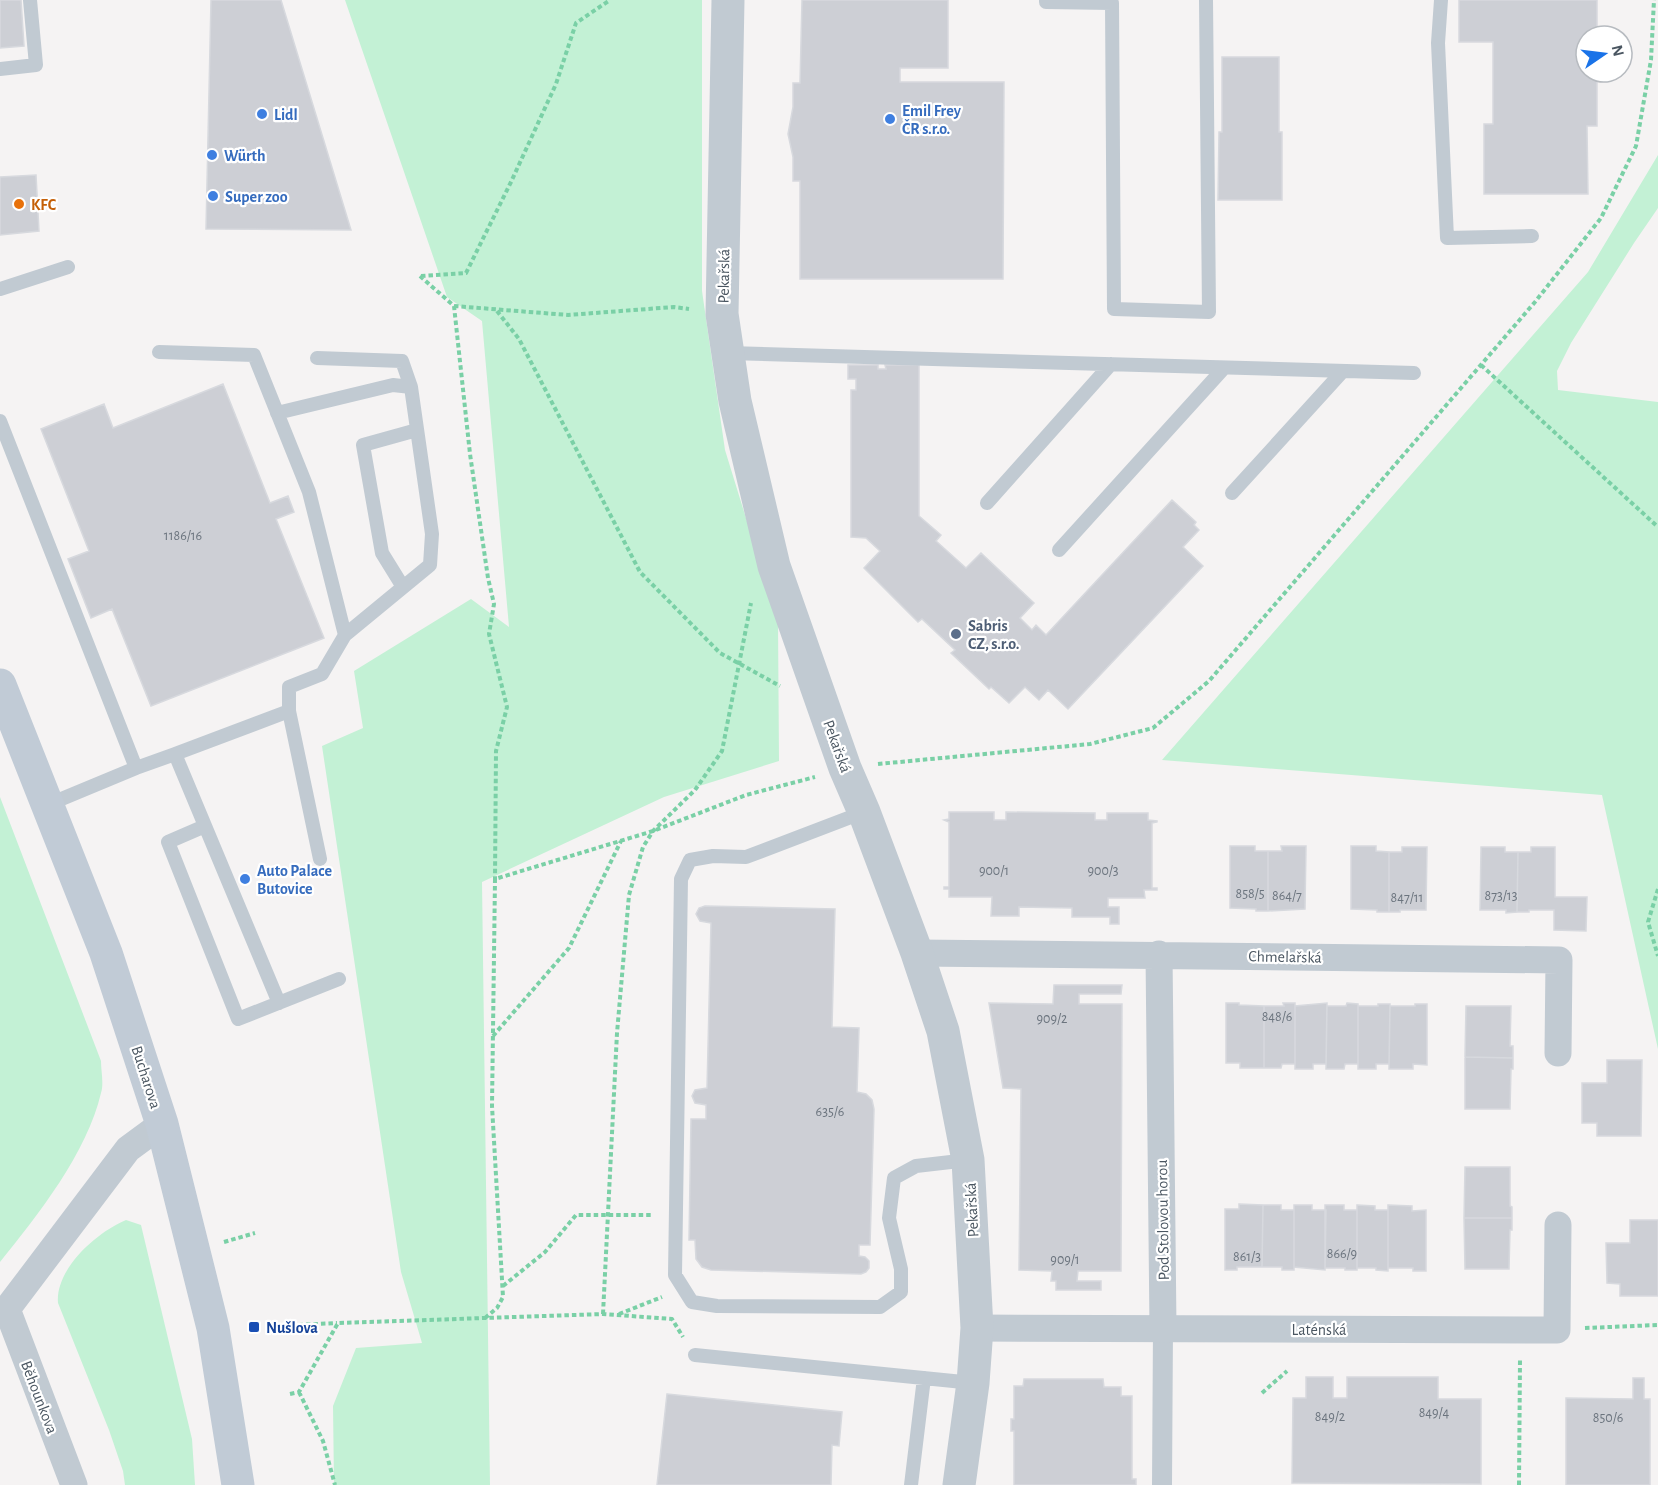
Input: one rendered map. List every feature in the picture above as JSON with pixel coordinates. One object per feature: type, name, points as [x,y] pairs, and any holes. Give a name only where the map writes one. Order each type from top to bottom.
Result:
[{"type":"main road","name":"Bucharova","points":[[0,686],[106,953],[162,1124],[213,1328],[238,1485]]},
{"type":"street","name":"Pekařská","points":[[728,0],[722,314],[735,401],[774,566],[845,768],[918,953],[943,1032],[968,1160],[976,1328],[973,1383],[959,1485]]},
{"type":"street","name":"Chmelařská","points":[[918,953],[1559,960],[1558,1053]]},
{"type":"street","name":"Pod Stolovou horou","points":[[1159,954],[1163,1328],[1162,1485]]},
{"type":"street","points":[[3,1310],[128,1149],[162,1124]]},
{"type":"street","points":[[1557,1330],[1558,1225]]},
{"type":"street","name":"Běhounkova","points":[[3,1310],[74,1485]]},
{"type":"street","name":"Laténská","points":[[976,1328],[1557,1330]]},
{"type":"lane","points":[[0,69],[36,65],[30,0]]},
{"type":"lane","points":[[1046,0],[1046,2],[1112,3],[1114,309],[1209,312],[1206,0]]},
{"type":"lane","points":[[1441,0],[1438,42],[1447,238],[1532,236]]},
{"type":"lane","points":[[0,289],[68,267]]},
{"type":"lane","points":[[159,352],[254,355],[309,492],[345,636]]},
{"type":"lane","points":[[728,353],[1414,373]]},
{"type":"lane","points":[[317,358],[402,361],[411,387],[432,534],[429,565],[345,636],[322,674],[289,687],[289,711],[320,859]]},
{"type":"lane","points":[[987,503],[1112,364]]},
{"type":"lane","points":[[1059,550],[1224,368]]},
{"type":"lane","points":[[1232,493],[1343,371]]},
{"type":"lane","points":[[277,413],[393,385],[411,387]]},
{"type":"lane","points":[[0,421],[136,768]]},
{"type":"lane","points":[[403,587],[382,553],[363,445],[417,430]]},
{"type":"lane","points":[[47,805],[136,768],[289,711]]},
{"type":"lane","points":[[175,754],[279,1003]]},
{"type":"lane","points":[[864,812],[746,857],[712,856],[690,860],[681,879],[675,1275],[692,1302],[717,1306],[880,1307],[901,1292],[901,1269],[889,1218],[894,1179],[916,1166],[968,1160]]},
{"type":"lane","points":[[205,826],[168,842],[238,1019],[339,979]]},
{"type":"lane","points":[[695,1355],[973,1383]]},
{"type":"lane","points":[[911,1485],[924,1378]]},
{"type":"path","points":[[610,0],[576,23],[556,84],[466,273],[420,276],[454,306],[568,315],[674,307],[722,314]]},
{"type":"path","points":[[495,879],[652,831],[746,795],[845,768],[1090,744],[1153,728],[1209,681],[1535,302],[1601,218],[1636,147],[1651,60],[1654,0]]},
{"type":"path","points":[[454,306],[470,454],[488,578],[494,604],[489,634],[507,707],[496,751],[492,1106],[503,1297],[497,1308],[485,1318]]},
{"type":"path","points":[[497,311],[519,339],[640,572],[720,653],[825,711]]},
{"type":"path","points":[[1481,365],[1658,527]]},
{"type":"path","points":[[493,1036],[569,948],[622,840]]},
{"type":"path","points":[[1658,889],[1648,922],[1658,956]]},
{"type":"path","points":[[502,1286],[545,1252],[576,1215],[676,1215]]},
{"type":"path","points":[[219,1243],[255,1233]]},
{"type":"path","points":[[618,1314],[684,1289]]},
{"type":"path","points":[[276,1326],[618,1314],[672,1319],[695,1355]]},
{"type":"path","points":[[290,1394],[299,1392],[338,1323]]},
{"type":"path","points":[[1557,1330],[1658,1325]]},
{"type":"path","points":[[1519,1485],[1520,1330]]},
{"type":"path","points":[[1262,1393],[1287,1371]]},
{"type":"path","points":[[299,1392],[323,1441],[335,1485]]},
{"type":"green space","points":[[345,0],[702,0],[702,291],[725,450],[778,622],[779,761],[664,797],[482,882],[490,1485],[334,1485],[333,1406],[356,1348],[422,1343],[401,1272],[322,746],[363,728],[354,671],[471,599],[509,627],[482,321],[447,297]]},
{"type":"green space","points":[[1658,155],[1658,208],[1571,343],[1557,371],[1558,390],[1658,402],[1658,1049],[1602,795],[1162,760],[1588,272]]},
{"type":"green space","points":[[0,797],[101,1061],[102,1089],[94,1116],[73,1160],[45,1204],[0,1262]]},
{"type":"green space","points":[[126,1220],[141,1225],[192,1439],[195,1485],[125,1485],[123,1471],[109,1430],[58,1303],[63,1277],[80,1253],[103,1233]]},
{"type":"building","points":[[0,0],[21,0],[24,46],[0,48]]},
{"type":"building","name":"Lidl","points":[[211,0],[281,0],[351,230],[206,229]]},
{"type":"building","points":[[802,0],[948,0],[948,68],[900,68],[900,82],[1004,82],[1003,279],[800,279],[800,181],[793,181],[793,157],[788,134],[793,107],[793,83],[800,83]]},
{"type":"building","points":[[1459,0],[1597,0],[1597,24],[1574,24],[1574,84],[1597,84],[1597,126],[1587,126],[1588,194],[1484,194],[1484,124],[1493,124],[1493,42],[1459,42]]},
{"type":"building","points":[[1222,57],[1279,57],[1282,200],[1218,200],[1219,132],[1222,132]]},
{"type":"building","name":"KFC","points":[[36,175],[39,231],[0,235],[0,177]]},
{"type":"building","points":[[848,365],[878,365],[878,369],[886,369],[885,365],[919,365],[919,516],[941,535],[936,541],[966,568],[981,553],[1034,603],[1020,618],[1032,630],[1036,625],[1046,635],[1172,500],[1196,522],[1194,525],[1199,530],[1183,547],[1203,566],[1068,709],[1048,690],[1039,700],[1025,687],[1009,703],[991,687],[989,689],[951,653],[955,650],[922,619],[918,622],[864,568],[880,551],[866,538],[851,537],[851,390],[856,390],[856,379],[848,379]]},
{"type":"building","points":[[223,384],[270,503],[288,496],[294,512],[276,519],[324,638],[151,706],[112,609],[91,618],[68,559],[89,551],[41,429],[104,404],[113,428]]},
{"type":"building","points":[[949,812],[994,812],[994,820],[1006,820],[1006,812],[1095,813],[1095,820],[1107,820],[1107,813],[1148,813],[1148,820],[1157,821],[1152,823],[1152,888],[1157,888],[1157,890],[1144,890],[1145,898],[1108,898],[1108,907],[1119,907],[1119,924],[1110,924],[1110,917],[1072,917],[1072,908],[1019,907],[1019,916],[991,916],[992,897],[949,897],[949,889],[944,889],[944,887],[949,887],[949,822],[944,820],[949,819]]},
{"type":"building","points":[[1230,846],[1255,846],[1255,851],[1268,851],[1268,911],[1230,908]]},
{"type":"building","points":[[1281,846],[1306,846],[1305,909],[1268,911],[1268,851],[1282,851]]},
{"type":"building","points":[[1351,846],[1376,846],[1376,851],[1389,852],[1389,912],[1351,909]]},
{"type":"building","points":[[1402,847],[1427,847],[1426,910],[1389,912],[1389,852],[1402,852]]},
{"type":"building","points":[[1481,847],[1505,847],[1505,852],[1518,852],[1517,912],[1480,910]]},
{"type":"building","points":[[1531,847],[1555,847],[1555,897],[1587,897],[1586,931],[1554,930],[1554,910],[1517,912],[1518,852],[1531,852]]},
{"type":"building","points":[[705,906],[835,909],[832,1027],[859,1028],[857,1092],[866,1094],[872,1100],[874,1109],[870,1245],[859,1245],[859,1256],[869,1261],[869,1268],[866,1272],[861,1274],[711,1270],[702,1267],[696,1259],[695,1240],[689,1240],[691,1119],[706,1119],[706,1105],[695,1103],[692,1096],[695,1090],[707,1088],[711,923],[700,921],[696,914],[699,908]]},
{"type":"building","points":[[1054,985],[1122,985],[1121,994],[1079,994],[1079,1004],[1122,1004],[1121,1271],[1078,1271],[1077,1281],[1101,1281],[1101,1290],[1056,1290],[1056,1281],[1051,1281],[1052,1271],[1019,1270],[1021,1089],[1003,1088],[989,1003],[1053,1004]]},
{"type":"building","points":[[1226,1003],[1264,1006],[1264,1068],[1240,1068],[1240,1063],[1226,1063]]},
{"type":"building","points":[[1283,1003],[1295,1003],[1295,1064],[1282,1064],[1281,1068],[1264,1068],[1264,1006],[1284,1006]]},
{"type":"building","points":[[1327,1003],[1326,1064],[1313,1064],[1313,1069],[1295,1069],[1295,1006]]},
{"type":"building","points":[[1347,1003],[1358,1004],[1358,1064],[1345,1064],[1344,1069],[1326,1069],[1327,1006],[1346,1006]]},
{"type":"building","points":[[1378,1004],[1390,1004],[1389,1064],[1376,1064],[1376,1069],[1358,1069],[1358,1006],[1378,1006]]},
{"type":"building","points":[[1415,1004],[1427,1004],[1427,1065],[1413,1064],[1413,1069],[1389,1069],[1390,1006],[1415,1006]]},
{"type":"building","points":[[1466,1006],[1511,1006],[1510,1046],[1513,1046],[1513,1058],[1465,1057]]},
{"type":"building","points":[[1465,1057],[1513,1058],[1510,1109],[1465,1109]]},
{"type":"building","points":[[1607,1060],[1642,1060],[1641,1136],[1597,1136],[1597,1123],[1582,1123],[1582,1083],[1607,1083]]},
{"type":"building","points":[[1465,1167],[1510,1167],[1512,1218],[1464,1218]]},
{"type":"building","points":[[1239,1204],[1263,1205],[1262,1267],[1237,1267],[1237,1270],[1225,1270],[1225,1209],[1239,1209]]},
{"type":"building","points":[[1263,1205],[1281,1205],[1281,1210],[1294,1210],[1294,1270],[1282,1270],[1282,1267],[1262,1267]]},
{"type":"building","points":[[1294,1205],[1312,1205],[1312,1210],[1326,1210],[1325,1270],[1294,1267]]},
{"type":"building","points":[[1325,1205],[1344,1205],[1344,1210],[1357,1210],[1357,1270],[1325,1268]]},
{"type":"building","points":[[1357,1205],[1375,1206],[1375,1210],[1388,1210],[1388,1271],[1376,1270],[1376,1268],[1357,1268]]},
{"type":"building","points":[[1388,1205],[1412,1206],[1412,1211],[1426,1210],[1426,1271],[1413,1271],[1413,1268],[1388,1268]]},
{"type":"building","points":[[1464,1218],[1512,1218],[1509,1269],[1465,1269]]},
{"type":"building","points":[[1630,1220],[1658,1220],[1658,1296],[1620,1296],[1620,1284],[1607,1283],[1606,1243],[1630,1243]]},
{"type":"building","points":[[1306,1377],[1333,1377],[1333,1398],[1347,1398],[1347,1377],[1438,1377],[1438,1399],[1481,1399],[1481,1484],[1292,1483],[1293,1398],[1306,1398]]},
{"type":"building","points":[[1633,1378],[1644,1378],[1644,1399],[1650,1399],[1650,1485],[1566,1485],[1566,1398],[1633,1399]]},
{"type":"building","points":[[1024,1379],[1103,1379],[1104,1387],[1121,1387],[1121,1396],[1132,1396],[1132,1479],[1136,1479],[1136,1485],[1014,1485],[1014,1431],[1011,1431],[1011,1419],[1014,1419],[1014,1386],[1023,1386]]},
{"type":"building","points":[[667,1394],[842,1412],[839,1446],[832,1445],[831,1485],[657,1485]]},
{"type":"place","name":"Lidl","points":[[262,114]]},
{"type":"place","name":"Emil Frey ČR s.r.o.","points":[[890,119]]},
{"type":"place","name":"Würth","points":[[212,155]]},
{"type":"place","name":"Super zoo","points":[[213,196]]},
{"type":"place","name":"KFC","points":[[19,204]]},
{"type":"place","name":"Sabris CZ, s.r.o.","points":[[956,634]]},
{"type":"place","name":"Auto Palace Butovice","points":[[245,879]]},
{"type":"place","name":"Nušlova","points":[[254,1327]]}]
